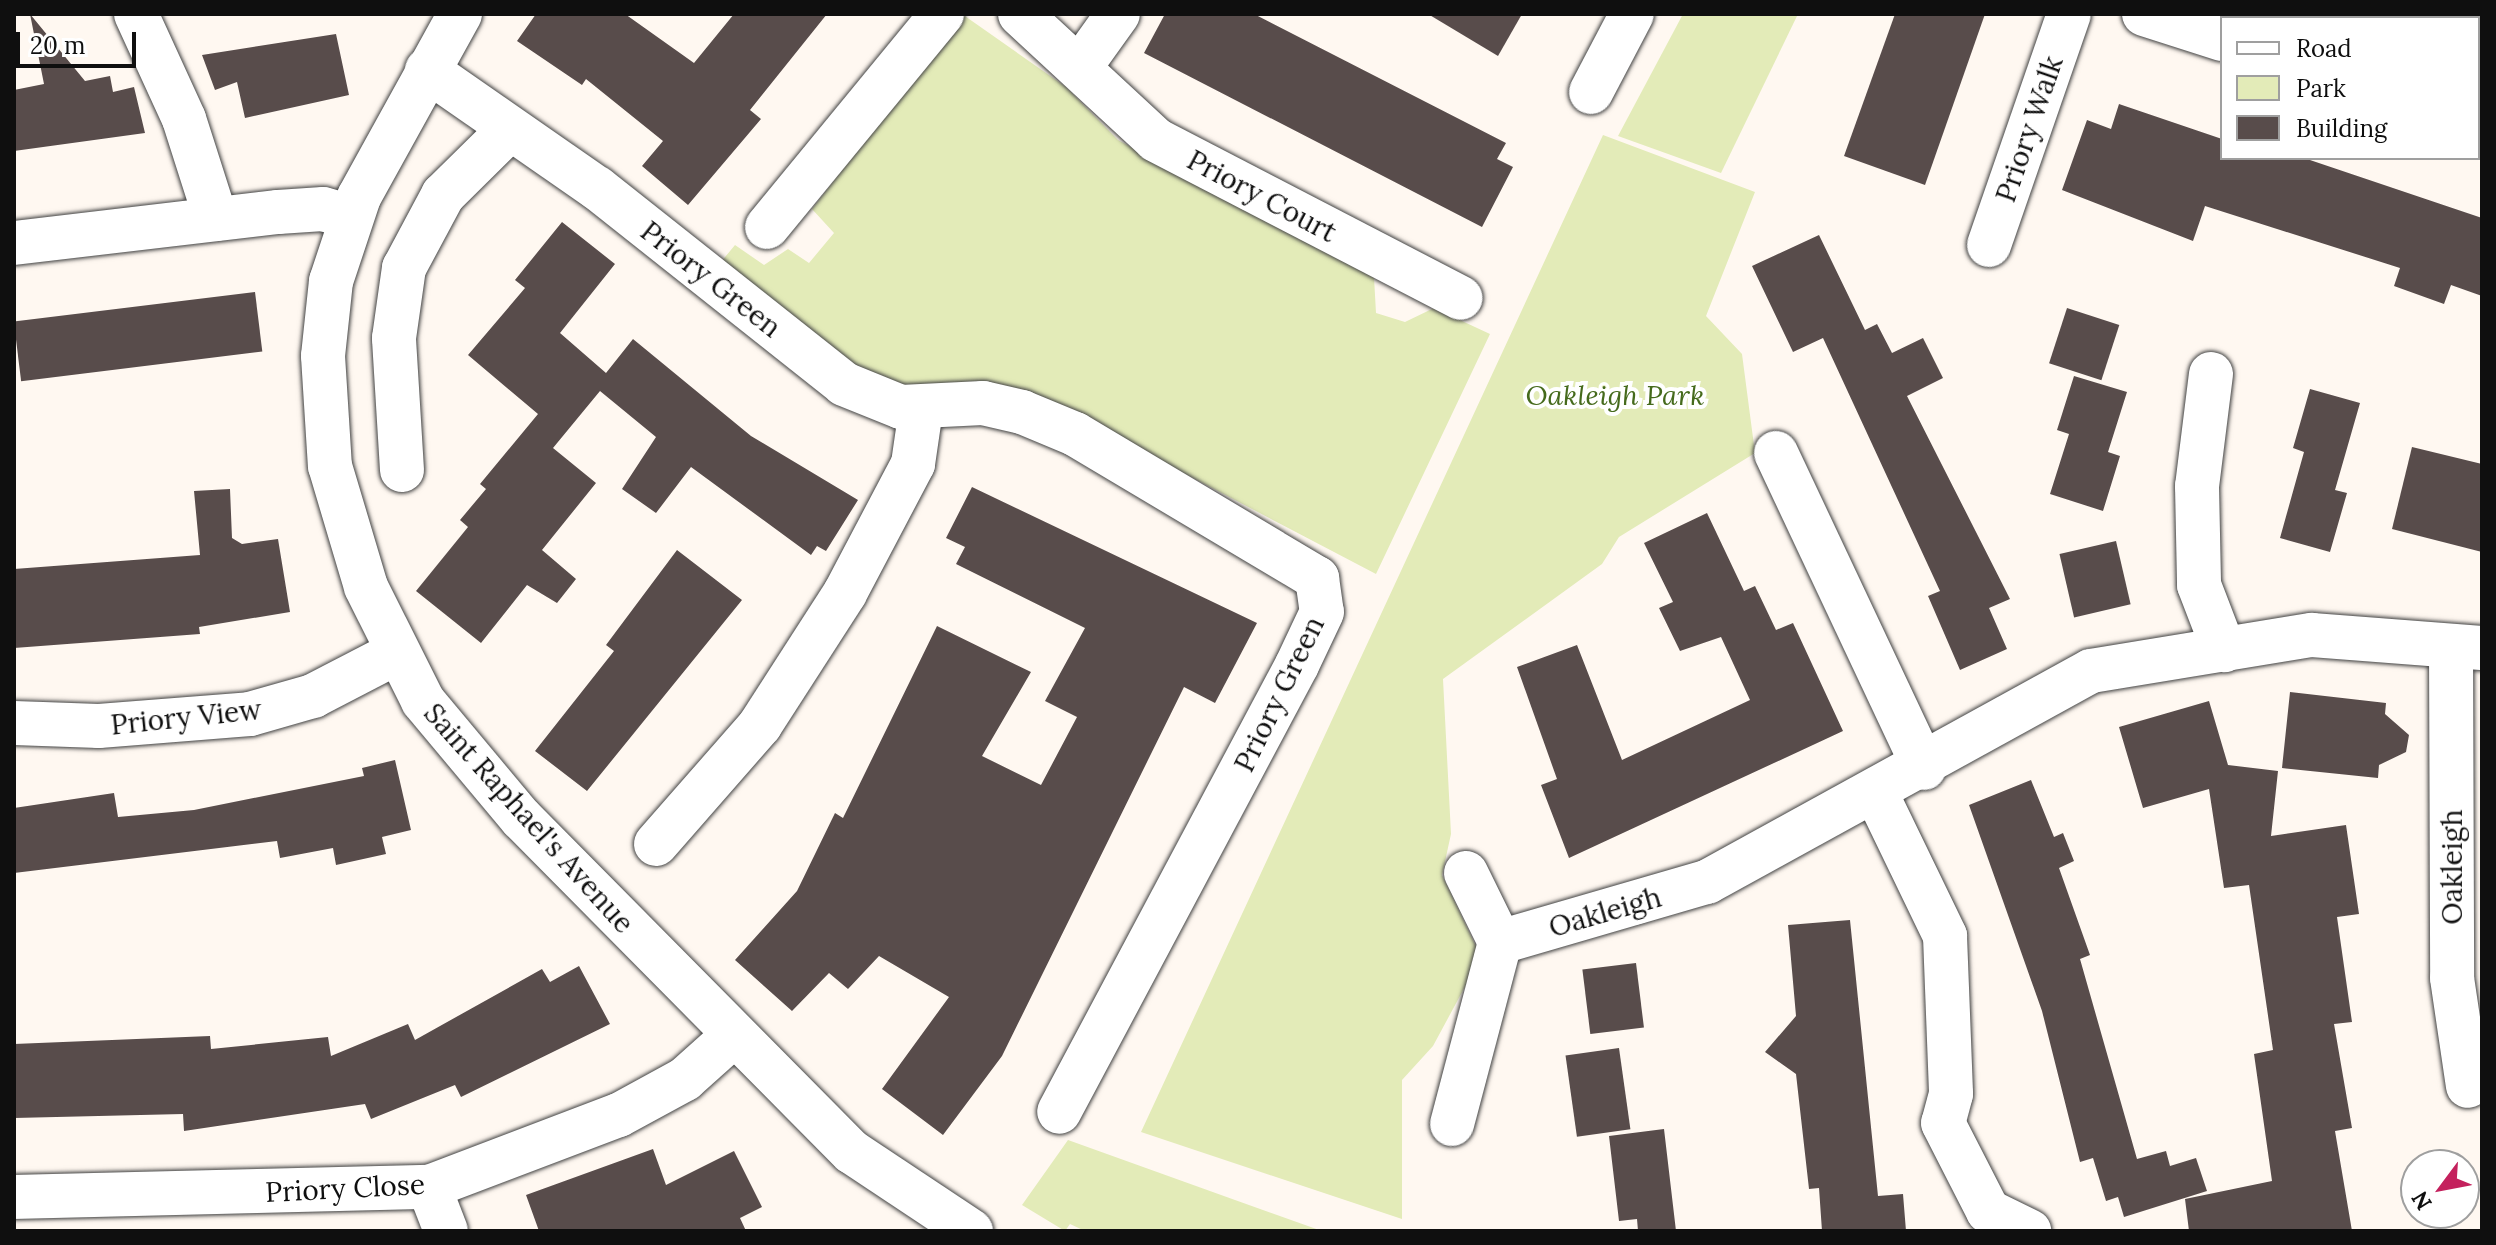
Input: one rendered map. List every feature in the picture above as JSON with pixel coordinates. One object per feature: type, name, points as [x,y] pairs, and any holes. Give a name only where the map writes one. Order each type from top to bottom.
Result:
[{"type":"street","points":[[136,14],[178,105],[216,219]]},
{"type":"street","name":"Saint Raphael's Avenue","points":[[460,14],[427,70],[351,217],[326,318],[327,440],[351,546],[394,654],[457,746],[733,1036],[852,1152],[971,1231]]},
{"type":"street","points":[[767,227],[942,14]]},
{"type":"street","name":"Priory Court","points":[[1020,14],[1156,140],[1461,298]]},
{"type":"street","points":[[1080,67],[1118,14]]},
{"type":"street","points":[[1591,92],[1632,14]]},
{"type":"street","name":"Priory Walk","points":[[1989,245],[2069,14]]},
{"type":"street","points":[[2144,14],[2220,38]]},
{"type":"street","name":"Priory Green","points":[[427,70],[509,130],[597,188],[844,384],[881,402],[921,409],[983,403],[1075,434],[1306,566],[1322,594],[1322,612],[1297,665],[1059,1112]]},
{"type":"street","points":[[402,470],[394,338],[404,268],[443,195],[509,130]]},
{"type":"street","points":[[14,243],[323,209],[351,217]]},
{"type":"street","points":[[2211,374],[2197,486],[2199,585],[2224,650]]},
{"type":"street","points":[[656,844],[760,725],[839,604],[913,464],[921,409]]},
{"type":"street","points":[[1776,453],[1924,768]]},
{"type":"street","name":"Oakleigh","points":[[1500,942],[1707,882],[1924,768],[2091,671],[2312,635],[2466,647],[2452,978],[2468,1086]]},
{"type":"street","name":"Priory View","points":[[14,723],[99,726],[250,714],[313,696],[394,654]]},
{"type":"street","points":[[1876,793],[1945,936],[1951,1094],[1943,1123],[1988,1211],[2029,1231]]},
{"type":"street","points":[[1452,1124],[1500,942],[1466,873]]},
{"type":"street","name":"Priory Close","points":[[14,1197],[429,1187],[619,1115],[685,1079],[733,1036]]},
{"type":"street","points":[[429,1187],[446,1231]]},
{"type":"green space","points":[[962,14],[1066,87],[1118,140],[1374,277],[1376,313],[1405,322],[1434,308],[1490,334],[1376,574],[1071,414],[917,392],[847,361],[716,268],[735,245],[764,265],[788,249],[809,263],[834,233],[812,209]]},
{"type":"green space","points":[[1683,14],[1798,14],[1721,173],[1618,136]]},
{"type":"green space","name":"Oakleigh Park","points":[[1603,135],[1755,192],[1706,316],[1742,354],[1755,453],[1619,537],[1602,564],[1443,679],[1451,834],[1442,875],[1481,957],[1433,1046],[1402,1080],[1402,1219],[1141,1132]]},
{"type":"green space","points":[[1068,1140],[1322,1231],[1085,1231],[1070,1224],[1065,1231],[1022,1205]]},
{"type":"building","points":[[30,14],[85,81],[110,76],[113,92],[134,87],[145,133],[14,151],[14,90],[44,84]]},
{"type":"building","points":[[536,14],[625,14],[694,63],[734,14],[827,14],[750,110],[761,119],[688,205],[642,166],[663,141],[586,79],[582,85],[517,41]]},
{"type":"building","points":[[1165,14],[1254,14],[1506,143],[1497,159],[1513,167],[1482,227],[1144,53]]},
{"type":"building","points":[[1428,14],[1522,14],[1498,56]]},
{"type":"building","points":[[1895,14],[1985,14],[1925,185],[1844,156]]},
{"type":"building","points":[[336,34],[349,95],[245,118],[237,82],[215,90],[202,55]]},
{"type":"building","points":[[2119,104],[2220,138],[2220,160],[2310,160],[2482,218],[2482,296],[2451,285],[2444,304],[2394,286],[2400,268],[2205,206],[2193,241],[2062,190],[2087,120],[2111,129]]},
{"type":"building","points":[[562,222],[615,264],[560,333],[606,373],[633,339],[751,436],[858,500],[826,551],[817,546],[811,555],[691,467],[656,513],[622,489],[656,437],[600,391],[553,448],[596,483],[542,550],[576,579],[557,603],[527,585],[481,643],[416,591],[468,527],[460,520],[486,489],[480,484],[538,414],[468,355],[525,288],[515,280]]},
{"type":"building","points":[[1819,235],[1865,330],[1877,324],[1892,353],[1923,338],[1943,378],[1907,396],[2010,599],[1989,608],[2007,649],[1960,670],[1928,596],[1940,591],[1823,338],[1793,352],[1752,266]]},
{"type":"building","points":[[255,292],[262,352],[21,381],[14,322]]},
{"type":"building","points":[[2067,308],[2119,325],[2101,380],[2049,363]]},
{"type":"building","points":[[2074,376],[2127,392],[2108,452],[2120,456],[2103,511],[2050,494],[2069,434],[2057,430]]},
{"type":"building","points":[[2310,389],[2360,403],[2335,490],[2347,493],[2330,552],[2280,538],[2304,452],[2293,448]]},
{"type":"building","points":[[2412,447],[2482,464],[2482,552],[2392,529]]},
{"type":"building","points":[[972,487],[1257,623],[1215,703],[1184,687],[1002,1056],[943,1135],[882,1089],[949,997],[879,956],[848,989],[829,973],[792,1011],[735,960],[797,891],[835,813],[843,818],[937,626],[1031,672],[982,756],[1041,785],[1077,717],[1045,701],[1085,628],[956,564],[965,547],[946,538]]},
{"type":"building","points":[[230,489],[232,538],[242,544],[278,539],[290,612],[199,627],[200,634],[14,648],[14,569],[200,555],[194,491]]},
{"type":"building","points":[[1707,513],[1744,591],[1755,586],[1776,630],[1793,623],[1843,731],[1569,858],[1541,785],[1557,779],[1517,667],[1577,645],[1622,760],[1750,700],[1721,637],[1680,651],[1659,608],[1673,602],[1644,543]]},
{"type":"building","points":[[2116,541],[2131,604],[2074,617],[2059,554]]},
{"type":"building","points":[[677,550],[742,600],[587,791],[535,751],[614,651],[606,645]]},
{"type":"building","points":[[2290,692],[2386,703],[2385,714],[2409,735],[2406,752],[2379,765],[2378,778],[2282,768]]},
{"type":"building","points":[[2209,701],[2228,765],[2278,771],[2271,836],[2346,825],[2359,914],[2337,917],[2352,1022],[2334,1024],[2352,1128],[2335,1131],[2352,1231],[2189,1231],[2185,1199],[2272,1181],[2254,1054],[2273,1050],[2249,885],[2224,888],[2209,789],[2143,808],[2119,727]]},
{"type":"building","points":[[395,760],[411,830],[382,837],[386,854],[336,865],[333,848],[280,858],[277,841],[14,873],[14,808],[114,793],[118,817],[194,810],[364,776],[362,768]]},
{"type":"building","points":[[2031,780],[2054,837],[2063,833],[2074,861],[2059,868],[2090,955],[2080,959],[2137,1159],[2166,1151],[2170,1166],[2196,1158],[2207,1191],[2124,1217],[2118,1197],[2106,1201],[2093,1158],[2080,1162],[2042,1011],[1969,805]]},
{"type":"building","points":[[1850,920],[1878,1196],[1903,1194],[1906,1231],[1822,1231],[1819,1188],[1809,1189],[1796,1074],[1765,1052],[1796,1016],[1788,925]]},
{"type":"building","points":[[1636,963],[1644,1028],[1590,1034],[1582,970]]},
{"type":"building","points":[[579,966],[610,1024],[461,1097],[455,1085],[371,1119],[365,1104],[184,1131],[183,1114],[14,1118],[14,1044],[210,1036],[211,1049],[328,1037],[331,1056],[408,1024],[415,1040],[542,969],[550,982]]},
{"type":"building","points":[[1619,1048],[1630,1129],[1577,1137],[1566,1056]]},
{"type":"building","points":[[1664,1129],[1676,1231],[1638,1231],[1637,1219],[1619,1221],[1609,1136]]},
{"type":"building","points":[[653,1149],[666,1185],[734,1151],[762,1207],[740,1218],[746,1231],[539,1231],[526,1195]]}]
